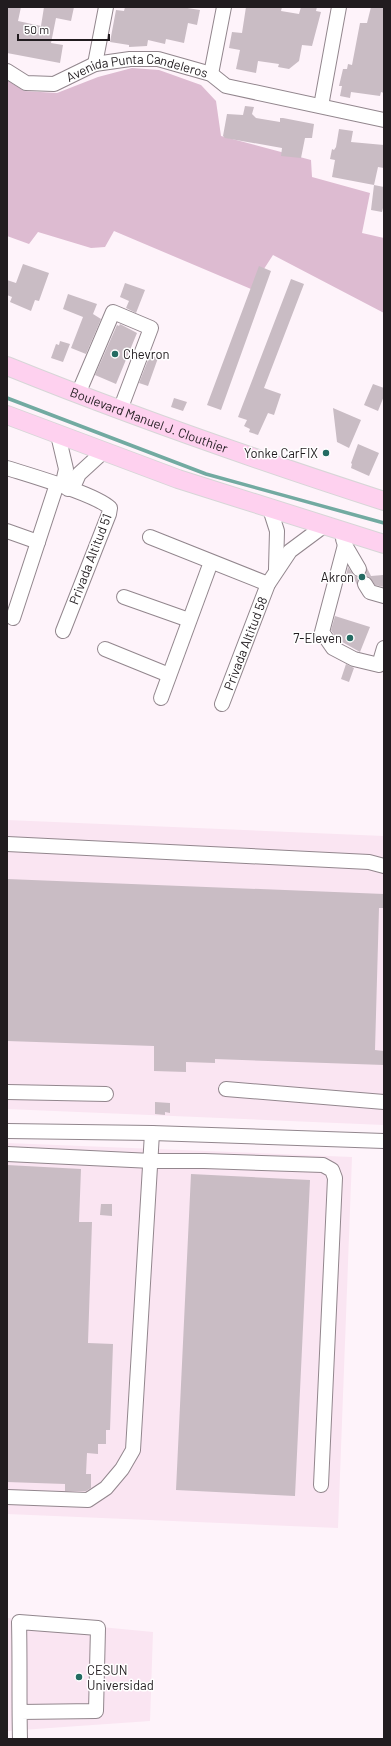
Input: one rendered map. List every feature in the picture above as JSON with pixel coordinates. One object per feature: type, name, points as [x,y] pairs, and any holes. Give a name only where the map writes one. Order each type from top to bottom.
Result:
[{"type":"main road","name":"Boulevard Manuel J. Clouthier","points":[[7,366],[120,410],[297,473],[384,501]]},
{"type":"main road","points":[[7,415],[103,452],[221,494],[270,509],[337,534],[384,544]]},
{"type":"street","points":[[95,64],[106,7]]},
{"type":"street","points":[[211,74],[224,7]]},
{"type":"street","points":[[321,106],[340,7]]},
{"type":"street","name":"Avenida Punta Candeleros","points":[[7,71],[26,83],[54,84],[95,64],[130,59],[158,59],[211,74],[226,86],[384,120]]},
{"type":"street","points":[[78,394],[113,312],[151,328],[120,410]]},
{"type":"street","points":[[13,618],[13,595],[62,487],[66,469],[58,435]]},
{"type":"street","points":[[62,487],[75,483],[79,474],[103,452]]},
{"type":"street","name":"Privada Altitud 51","points":[[7,468],[62,487],[105,504],[110,508],[109,514],[63,630]]},
{"type":"street","name":"Privada Altitud 58","points":[[270,509],[277,531],[278,545],[276,572]]},
{"type":"street","points":[[7,531],[38,542]]},
{"type":"street","points":[[337,534],[359,569]]},
{"type":"street","points":[[337,534],[322,632],[333,648],[354,659],[379,665],[384,648]]},
{"type":"street","name":"Privada Altitud 58","points":[[222,704],[268,584],[290,551],[337,534]]},
{"type":"street","name":"Privada Altitud 58","points":[[150,537],[268,584]]},
{"type":"street","points":[[161,698],[211,562]]},
{"type":"street","points":[[365,584],[370,592],[384,596]]},
{"type":"street","points":[[124,597],[189,620]]},
{"type":"street","points":[[105,649],[169,675]]},
{"type":"street","points":[[7,844],[369,862],[384,866]]},
{"type":"street","points":[[226,1089],[384,1102]]},
{"type":"street","points":[[7,1092],[106,1094]]},
{"type":"street","points":[[7,1131],[152,1133],[384,1140]]},
{"type":"street","points":[[7,1497],[88,1500],[106,1488],[122,1470],[133,1450],[152,1162],[152,1133]]},
{"type":"street","points":[[7,1154],[152,1162],[204,1161],[323,1165],[332,1170],[335,1178],[321,1485]]},
{"type":"street","points":[[20,1712],[96,1711],[98,1628],[19,1622],[20,1739]]},
{"type":"shaded area","points":[[132,68],[159,70],[201,85],[216,101],[221,136],[311,160],[312,177],[370,193],[362,233],[384,238],[384,313],[273,255],[251,289],[114,231],[105,247],[91,248],[38,232],[29,244],[7,236],[7,80],[24,91],[57,93],[98,77]]},
{"type":"shaded area","points":[[7,820],[384,836],[384,1125],[7,1109]]},
{"type":"shaded area","points":[[7,1143],[352,1157],[338,1528],[7,1514]]},
{"type":"shaded area","name":"CESUN Universidad","points":[[7,1618],[153,1632],[150,1721],[7,1731]]},
{"type":"building","points":[[7,7],[21,7],[18,21],[41,26],[44,7],[74,7],[71,21],[56,18],[51,43],[63,45],[60,63],[7,53]]},
{"type":"building","points":[[125,7],[181,7],[200,10],[197,25],[188,23],[184,43],[166,39],[165,44],[148,40],[147,46],[129,47],[129,45],[110,42],[116,10],[124,11]]},
{"type":"building","points":[[246,7],[282,7],[281,11],[299,14],[301,7],[317,7],[316,11],[321,12],[312,46],[302,45],[299,61],[289,69],[278,67],[279,64],[258,61],[256,73],[236,69],[240,50],[229,48],[232,32],[242,33]]},
{"type":"building","points":[[371,7],[384,7],[384,93],[381,92],[380,96],[351,92],[350,98],[340,96],[342,86],[339,86],[343,69],[347,69],[348,64],[352,65],[360,23],[367,23]]},
{"type":"building","points":[[245,106],[254,107],[252,114],[256,118],[280,122],[280,118],[283,118],[314,124],[312,138],[305,138],[301,158],[281,156],[282,148],[225,138],[223,136],[227,114],[243,115]]},
{"type":"building","points":[[339,129],[353,131],[351,142],[384,145],[384,168],[378,167],[374,185],[332,177],[335,160],[330,159],[332,149],[334,150],[336,147]]},
{"type":"building","points":[[374,185],[384,187],[384,204],[382,212],[371,210]]},
{"type":"building","points":[[23,264],[49,273],[39,301],[35,300],[31,311],[10,302],[12,297],[7,295],[7,280],[16,283]]},
{"type":"building","points":[[259,266],[271,271],[221,410],[207,405]]},
{"type":"building","points":[[291,279],[304,284],[264,388],[281,394],[274,415],[268,413],[258,435],[249,432],[250,429],[244,426],[247,420],[238,417]]},
{"type":"building","points":[[125,283],[145,290],[136,313],[126,308],[129,301],[120,297]]},
{"type":"building","points":[[68,294],[97,304],[93,314],[101,319],[86,354],[71,348],[83,317],[63,309]]},
{"type":"building","name":"Chevron","points":[[120,324],[137,333],[116,384],[95,375],[117,325],[119,326]]},
{"type":"building","points":[[60,341],[70,344],[63,362],[51,358],[56,344],[59,345]]},
{"type":"building","points":[[150,355],[158,358],[148,386],[139,383]]},
{"type":"building","points":[[373,384],[384,388],[384,396],[378,411],[364,405]]},
{"type":"building","points":[[174,398],[187,402],[183,411],[171,407]]},
{"type":"building","points":[[333,408],[361,420],[349,448],[337,442]]},
{"type":"building","points":[[358,444],[379,453],[369,476],[351,468],[351,463]]},
{"type":"building","points":[[348,567],[354,576],[360,577],[357,585],[354,578],[345,580]]},
{"type":"building","points":[[367,568],[371,576],[383,575],[384,587],[375,585],[369,577],[364,576]]},
{"type":"building","name":"7-Eleven","points":[[335,616],[370,627],[360,652],[337,639],[331,630]]},
{"type":"building","points":[[346,664],[354,668],[349,682],[341,679]]},
{"type":"building","points":[[7,879],[384,894],[384,908],[379,908],[375,1050],[384,1051],[384,1065],[215,1059],[215,1063],[186,1062],[186,1072],[154,1071],[154,1046],[7,1041]]},
{"type":"building","points":[[155,1102],[170,1103],[170,1113],[165,1112],[165,1115],[155,1114]]},
{"type":"building","points":[[7,1165],[81,1169],[79,1222],[92,1222],[88,1343],[113,1344],[110,1430],[106,1430],[106,1444],[98,1444],[98,1454],[87,1453],[86,1474],[91,1474],[91,1488],[86,1491],[65,1491],[65,1484],[7,1482]]},
{"type":"building","points":[[191,1174],[310,1180],[295,1496],[176,1490]]},
{"type":"building","points":[[101,1204],[112,1204],[112,1216],[100,1215]]},
{"type":"waterway","points":[[7,398],[206,474],[384,523]]},
{"type":"place","name":"Chevron","points":[[115,354]]},
{"type":"place","name":"Yonke CarFIX","points":[[326,453]]},
{"type":"place","name":"Akron","points":[[362,577]]},
{"type":"place","name":"7-Eleven","points":[[350,638]]},
{"type":"place","name":"CESUN Universidad","points":[[79,1677]]}]
